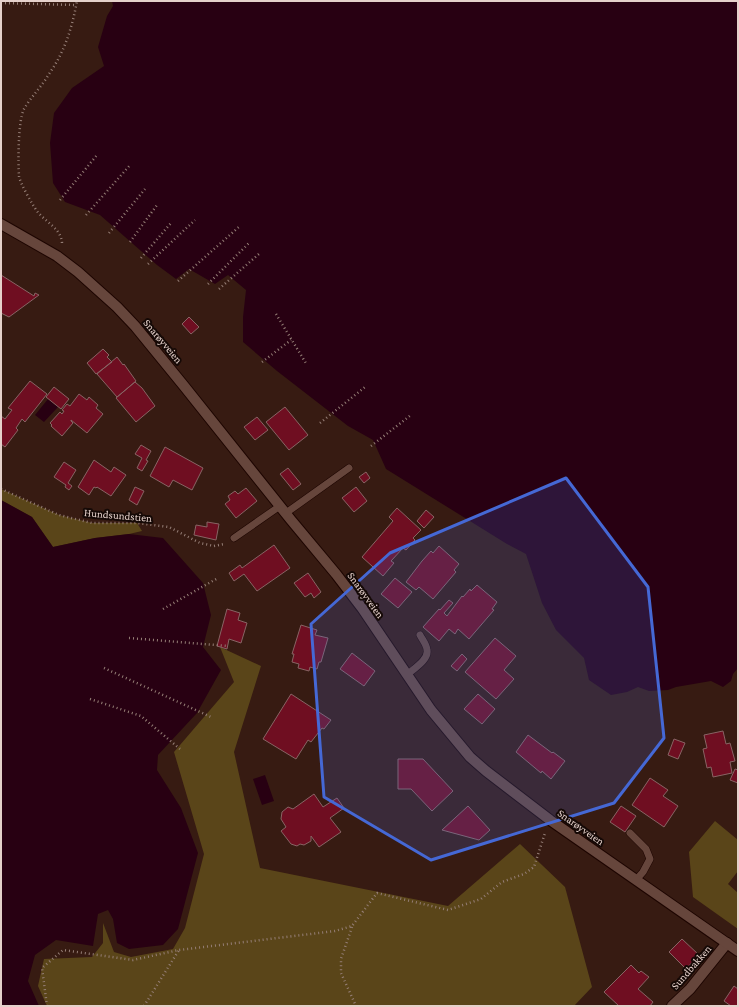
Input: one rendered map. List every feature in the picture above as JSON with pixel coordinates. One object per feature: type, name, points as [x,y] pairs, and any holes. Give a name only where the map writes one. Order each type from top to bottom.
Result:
[{"type":"street","name":"Snarøyveien","points":[[1,224],[57,256],[78,272],[117,307],[135,326],[336,574],[362,608],[431,710],[470,757],[550,820],[738,951]]},
{"type":"street","name":"Sundbakken","points":[[672,1006],[690,989],[727,943]]},
{"type":"lane","points":[[234,538],[349,468]]},
{"type":"lane","points":[[407,675],[425,658],[427,653],[427,648],[420,635]]},
{"type":"lane","points":[[630,833],[646,849],[650,859],[643,872],[636,880]]},
{"type":"path","points":[[62,246],[62,237],[56,229],[36,210],[19,178],[19,135],[24,110],[50,74],[65,48],[78,1]]},
{"type":"path","points":[[1,3],[77,5]]},
{"type":"path","points":[[60,200],[98,155]]},
{"type":"path","points":[[86,215],[132,164]]},
{"type":"path","points":[[109,233],[145,189]]},
{"type":"path","points":[[130,242],[157,205]]},
{"type":"path","points":[[148,264],[195,220]]},
{"type":"path","points":[[141,258],[171,223]]},
{"type":"path","points":[[178,281],[240,226]]},
{"type":"path","points":[[208,284],[250,242]]},
{"type":"path","points":[[219,289],[260,253]]},
{"type":"path","points":[[276,314],[307,365]]},
{"type":"path","points":[[262,362],[291,340]]},
{"type":"path","points":[[320,423],[365,387]]},
{"type":"path","points":[[372,446],[411,415]]},
{"type":"path","name":"Hundsundstien","points":[[1,489],[59,515],[92,522],[169,527],[200,543],[214,546],[221,545],[234,538]]},
{"type":"path","points":[[163,609],[218,578]]},
{"type":"path","points":[[129,638],[228,646]]},
{"type":"path","points":[[104,668],[211,717]]},
{"type":"path","points":[[90,700],[141,716],[180,749]]},
{"type":"path","points":[[356,1006],[341,973],[341,959],[352,926],[377,893],[448,910],[481,899],[502,882],[524,874],[534,867],[550,820]]},
{"type":"path","points":[[47,1006],[42,968],[63,950],[133,960],[180,950],[335,931],[352,926]]},
{"type":"path","points":[[144,1006],[180,950]]},
{"type":"highlighted area","points":[[566,478],[648,587],[664,738],[614,803],[431,860],[324,797],[311,624],[390,553]]},
{"type":"shaded area","points":[[112,1],[738,1],[738,668],[733,674],[731,681],[723,687],[711,681],[676,687],[668,690],[649,691],[638,687],[627,692],[611,695],[589,680],[584,658],[556,630],[542,603],[526,554],[507,544],[386,469],[373,440],[348,426],[277,371],[243,342],[243,317],[246,290],[228,275],[215,284],[189,269],[176,279],[157,265],[100,215],[65,202],[53,183],[50,143],[54,113],[72,88],[104,66],[98,47],[107,16],[113,6]]},
{"type":"shaded area","points":[[48,399],[58,407],[44,422],[35,415]]},
{"type":"shaded area","points":[[1,489],[59,515],[92,523],[137,523],[142,531],[95,538],[53,547],[32,517],[1,500]]},
{"type":"shaded area","points":[[1,500],[32,517],[53,547],[95,538],[129,534],[163,538],[203,583],[211,615],[203,647],[221,670],[197,713],[158,755],[157,770],[181,808],[198,853],[178,929],[163,945],[129,949],[117,943],[113,919],[108,910],[98,914],[93,946],[56,940],[35,955],[28,981],[39,1006],[1,1006]]},
{"type":"shaded area","points":[[220,647],[261,666],[234,752],[260,868],[448,906],[520,844],[565,887],[592,987],[574,1006],[47,1006],[38,986],[44,959],[92,957],[103,943],[103,923],[114,952],[131,957],[173,949],[185,928],[204,854],[174,752],[234,682]]},
{"type":"shaded area","points":[[265,775],[274,801],[262,805],[253,779]]},
{"type":"shaded area","points":[[715,821],[738,840],[738,871],[728,884],[738,893],[738,929],[693,897],[689,852]]},
{"type":"building","points":[[1,275],[34,296],[35,293],[39,295],[9,317],[1,313]]},
{"type":"building","points":[[189,317],[199,327],[191,334],[182,324]]},
{"type":"building","points":[[103,349],[109,355],[107,357],[112,362],[96,374],[87,363]]},
{"type":"building","points":[[117,357],[136,381],[117,397],[97,374]]},
{"type":"building","points":[[30,381],[47,394],[25,422],[22,419],[16,428],[18,430],[5,447],[1,444],[1,416],[5,419],[12,410],[8,408]]},
{"type":"building","points":[[135,382],[142,388],[155,406],[136,422],[116,398]]},
{"type":"building","points":[[54,387],[69,399],[61,409],[46,397]]},
{"type":"building","points":[[79,394],[87,400],[89,397],[98,405],[96,408],[103,414],[87,433],[71,420],[73,423],[62,436],[51,426],[52,425],[50,423],[60,412],[62,414],[64,411],[62,410],[67,404],[70,406]]},
{"type":"building","points":[[285,407],[308,435],[289,450],[266,422]]},
{"type":"building","points":[[257,417],[268,430],[255,440],[244,427]]},
{"type":"building","points":[[141,445],[151,451],[146,460],[148,461],[142,471],[137,468],[142,458],[135,454]]},
{"type":"building","points":[[165,447],[203,468],[192,490],[173,480],[169,487],[150,476]]},
{"type":"building","points":[[94,460],[111,472],[114,467],[126,475],[111,496],[97,487],[94,487],[89,495],[78,487]]},
{"type":"building","points":[[64,462],[76,470],[68,483],[72,486],[69,490],[65,487],[66,485],[54,477]]},
{"type":"building","points":[[288,468],[301,484],[293,490],[280,474]]},
{"type":"building","points":[[366,472],[370,478],[364,483],[359,477]]},
{"type":"building","points":[[135,487],[144,491],[137,505],[129,500]]},
{"type":"building","points":[[356,487],[367,501],[354,512],[342,498]]},
{"type":"building","points":[[246,488],[257,501],[236,518],[225,504],[230,500],[228,496],[235,491],[238,494]]},
{"type":"building","points":[[397,508],[421,530],[413,538],[415,540],[406,550],[403,548],[391,561],[394,563],[383,576],[362,557],[393,521],[389,517]]},
{"type":"building","points":[[426,510],[434,517],[424,528],[417,521]]},
{"type":"building","points":[[207,522],[219,524],[216,540],[194,535],[196,525],[207,527]]},
{"type":"building","points":[[274,545],[290,568],[257,591],[244,574],[234,581],[229,573],[240,565],[242,568]]},
{"type":"building","points":[[439,546],[459,564],[454,570],[456,572],[433,599],[419,587],[416,590],[406,582],[431,551],[433,553]]},
{"type":"building","points":[[308,573],[321,592],[314,598],[311,593],[305,597],[294,583]]},
{"type":"building","points":[[395,578],[412,592],[398,608],[381,594]]},
{"type":"building","points":[[477,585],[497,602],[492,609],[494,610],[469,639],[458,629],[455,634],[449,629],[439,641],[423,627],[449,600],[453,603],[444,613],[447,616],[462,596],[463,597],[470,589],[471,591]]},
{"type":"building","points":[[227,609],[240,613],[238,620],[247,623],[241,643],[229,639],[227,649],[217,646]]},
{"type":"building","points":[[301,625],[317,630],[315,635],[328,638],[321,662],[319,662],[317,669],[310,667],[309,671],[298,668],[299,664],[292,662],[294,654],[292,654]]},
{"type":"building","points":[[495,638],[516,656],[504,670],[514,679],[496,699],[465,672]]},
{"type":"building","points":[[352,653],[375,671],[364,686],[340,669]]},
{"type":"building","points":[[462,654],[467,659],[457,671],[451,666]]},
{"type":"building","points":[[291,694],[331,720],[324,729],[322,728],[311,742],[308,740],[296,759],[263,739]]},
{"type":"building","points":[[478,694],[495,709],[482,724],[464,709]]},
{"type":"building","points":[[723,731],[726,744],[730,743],[735,761],[730,762],[732,773],[713,777],[711,767],[707,768],[703,749],[707,748],[704,735]]},
{"type":"building","points":[[528,735],[565,761],[551,779],[542,771],[541,773],[516,752]]},
{"type":"building","points":[[674,739],[685,743],[678,759],[668,755]]},
{"type":"building","points":[[398,759],[423,759],[453,791],[432,811],[411,789],[398,789]]},
{"type":"building","points":[[735,769],[738,770],[738,783],[730,780]]},
{"type":"building","points":[[650,778],[668,790],[663,796],[678,806],[664,827],[632,805]]},
{"type":"building","points":[[314,794],[323,807],[337,798],[344,808],[330,818],[341,832],[319,847],[311,836],[311,841],[304,845],[300,844],[297,846],[291,844],[281,831],[286,827],[281,819],[282,812],[288,807],[293,809]]},
{"type":"building","points":[[468,806],[490,830],[479,840],[442,830]]},
{"type":"building","points":[[621,806],[636,816],[625,832],[610,822]]},
{"type":"building","points":[[682,939],[699,955],[686,969],[669,952]]},
{"type":"building","points":[[631,965],[639,973],[641,971],[649,977],[638,989],[653,1002],[650,1006],[619,1006],[604,992]]},
{"type":"building","points":[[734,986],[738,989],[738,1006],[731,1006],[724,1001]]}]
